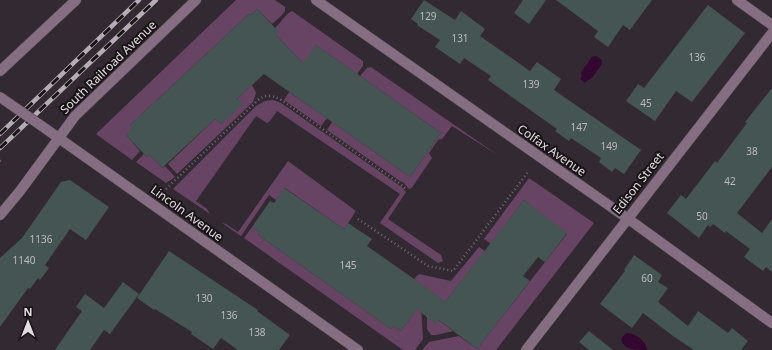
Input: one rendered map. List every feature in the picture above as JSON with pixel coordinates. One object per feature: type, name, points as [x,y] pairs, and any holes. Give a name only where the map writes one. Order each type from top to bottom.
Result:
[{"type":"street","points":[[0,71],[76,0]]},
{"type":"street","name":"South Railroad Avenue","points":[[0,214],[20,191],[58,137],[75,116],[196,0]]},
{"type":"street","name":"Colfax Avenue","points":[[316,0],[627,218],[772,324]]},
{"type":"street","points":[[737,0],[772,25]]},
{"type":"street","name":"Edison Street","points":[[526,350],[772,33]]},
{"type":"street","name":"Lincoln Avenue","points":[[0,97],[46,128],[358,350]]},
{"type":"path","points":[[166,189],[257,100],[270,95],[280,99],[399,183],[406,190]]},
{"type":"path","points":[[358,219],[428,266],[453,270],[528,172]]},
{"type":"shaded area","points":[[236,0],[275,0],[285,7],[285,11],[272,24],[257,9],[251,15],[249,14],[130,125],[133,128],[126,135],[140,151],[132,160],[96,134]]},
{"type":"shaded area","points":[[292,11],[363,61],[363,66],[357,74],[316,45],[307,67],[276,35],[275,28],[287,14]]},
{"type":"shaded area","points":[[596,56],[602,60],[602,64],[591,79],[585,83],[580,79],[582,76],[581,72],[592,57]]},
{"type":"shaded area","points":[[371,67],[499,156],[452,126],[442,139],[438,140],[429,153],[432,158],[411,189],[408,188],[404,183],[327,130],[332,122],[410,177],[441,133],[360,76],[367,68]]},
{"type":"shaded area","points":[[252,85],[256,93],[253,102],[177,174],[168,164],[215,119],[221,124],[242,104],[237,99]]},
{"type":"shaded area","points":[[289,92],[327,118],[321,126],[284,100]]},
{"type":"shaded area","points":[[273,100],[281,103],[403,188],[406,192],[388,219],[441,255],[443,261],[438,263],[380,223],[400,194],[277,111],[267,123],[256,116],[196,201],[207,209],[210,214],[173,189],[256,106],[265,101]]},
{"type":"shaded area","points":[[144,154],[147,157],[150,155],[162,168],[165,166],[175,177],[166,183],[136,162]]},
{"type":"shaded area","points":[[288,161],[356,211],[344,229],[285,188],[276,200],[269,195],[241,236],[222,223],[238,232]]},
{"type":"shaded area","points":[[529,178],[594,223],[496,350],[422,350],[429,342],[459,336],[477,349],[567,234],[524,200],[491,244],[484,239]]},
{"type":"shaded area","points":[[252,227],[260,232],[258,235],[391,329],[393,326],[401,331],[419,306],[421,307],[423,339],[415,350],[403,350],[244,238]]},
{"type":"shaded area","points":[[479,247],[485,251],[445,302],[414,279],[419,274],[451,281]]},
{"type":"shaded area","points":[[427,311],[453,331],[431,335],[427,329]]},
{"type":"shaded area","points":[[626,333],[633,334],[640,338],[645,343],[647,350],[631,349],[624,345],[621,339]]},
{"type":"building","points":[[424,0],[455,20],[461,11],[485,29],[480,36],[530,71],[537,62],[561,79],[554,90],[641,150],[624,174],[615,168],[612,172],[599,162],[601,158],[571,138],[569,141],[555,131],[557,129],[488,80],[491,76],[464,58],[460,64],[435,47],[440,40],[417,25],[418,24],[411,19]]},
{"type":"building","points":[[523,0],[546,0],[529,24],[514,13]]},
{"type":"building","points":[[556,0],[652,0],[630,30],[623,25],[608,47],[594,37],[598,31]]},
{"type":"building","points":[[708,5],[745,33],[692,102],[676,91],[655,121],[626,101],[638,84],[644,88]]},
{"type":"building","points":[[257,9],[279,32],[276,35],[303,63],[316,45],[441,133],[410,177],[264,74],[237,99],[243,104],[221,124],[215,119],[162,168],[150,155],[147,157],[125,134],[133,128],[130,125],[249,14],[251,15]]},
{"type":"building","points":[[772,88],[772,167],[737,213],[762,233],[772,219],[772,272],[766,267],[763,271],[744,257],[750,249],[726,231],[725,233],[713,224],[710,227],[708,225],[699,238],[667,213],[681,195],[686,199],[715,161],[717,163],[747,123],[745,122]]},
{"type":"building","points":[[70,180],[109,207],[86,240],[70,229],[45,265],[49,268],[40,280],[38,278],[30,289],[28,288],[0,327],[0,258],[22,238],[61,182]]},
{"type":"building","points":[[284,188],[344,229],[348,223],[372,239],[367,246],[445,302],[524,200],[567,233],[545,262],[538,257],[523,276],[530,281],[477,349],[439,320],[435,324],[417,309],[401,331],[393,326],[391,329],[258,235],[260,232],[252,227],[270,201],[274,203]]},
{"type":"building","points":[[169,251],[258,310],[257,311],[290,335],[279,350],[238,350],[221,338],[213,349],[191,334],[192,332],[155,309],[154,310],[137,298]]},
{"type":"building","points":[[634,255],[662,275],[658,282],[668,288],[658,302],[688,326],[698,311],[728,333],[732,328],[748,341],[741,350],[694,350],[643,313],[632,328],[600,304],[625,271],[624,270]]},
{"type":"building","points":[[123,282],[139,294],[110,334],[104,330],[90,350],[55,350],[82,311],[76,307],[85,294],[104,308]]},
{"type":"building","points":[[589,331],[613,350],[589,350],[579,342]]},
{"type":"railway","points":[[0,134],[139,0]]},
{"type":"railway","points":[[0,148],[156,0]]}]
